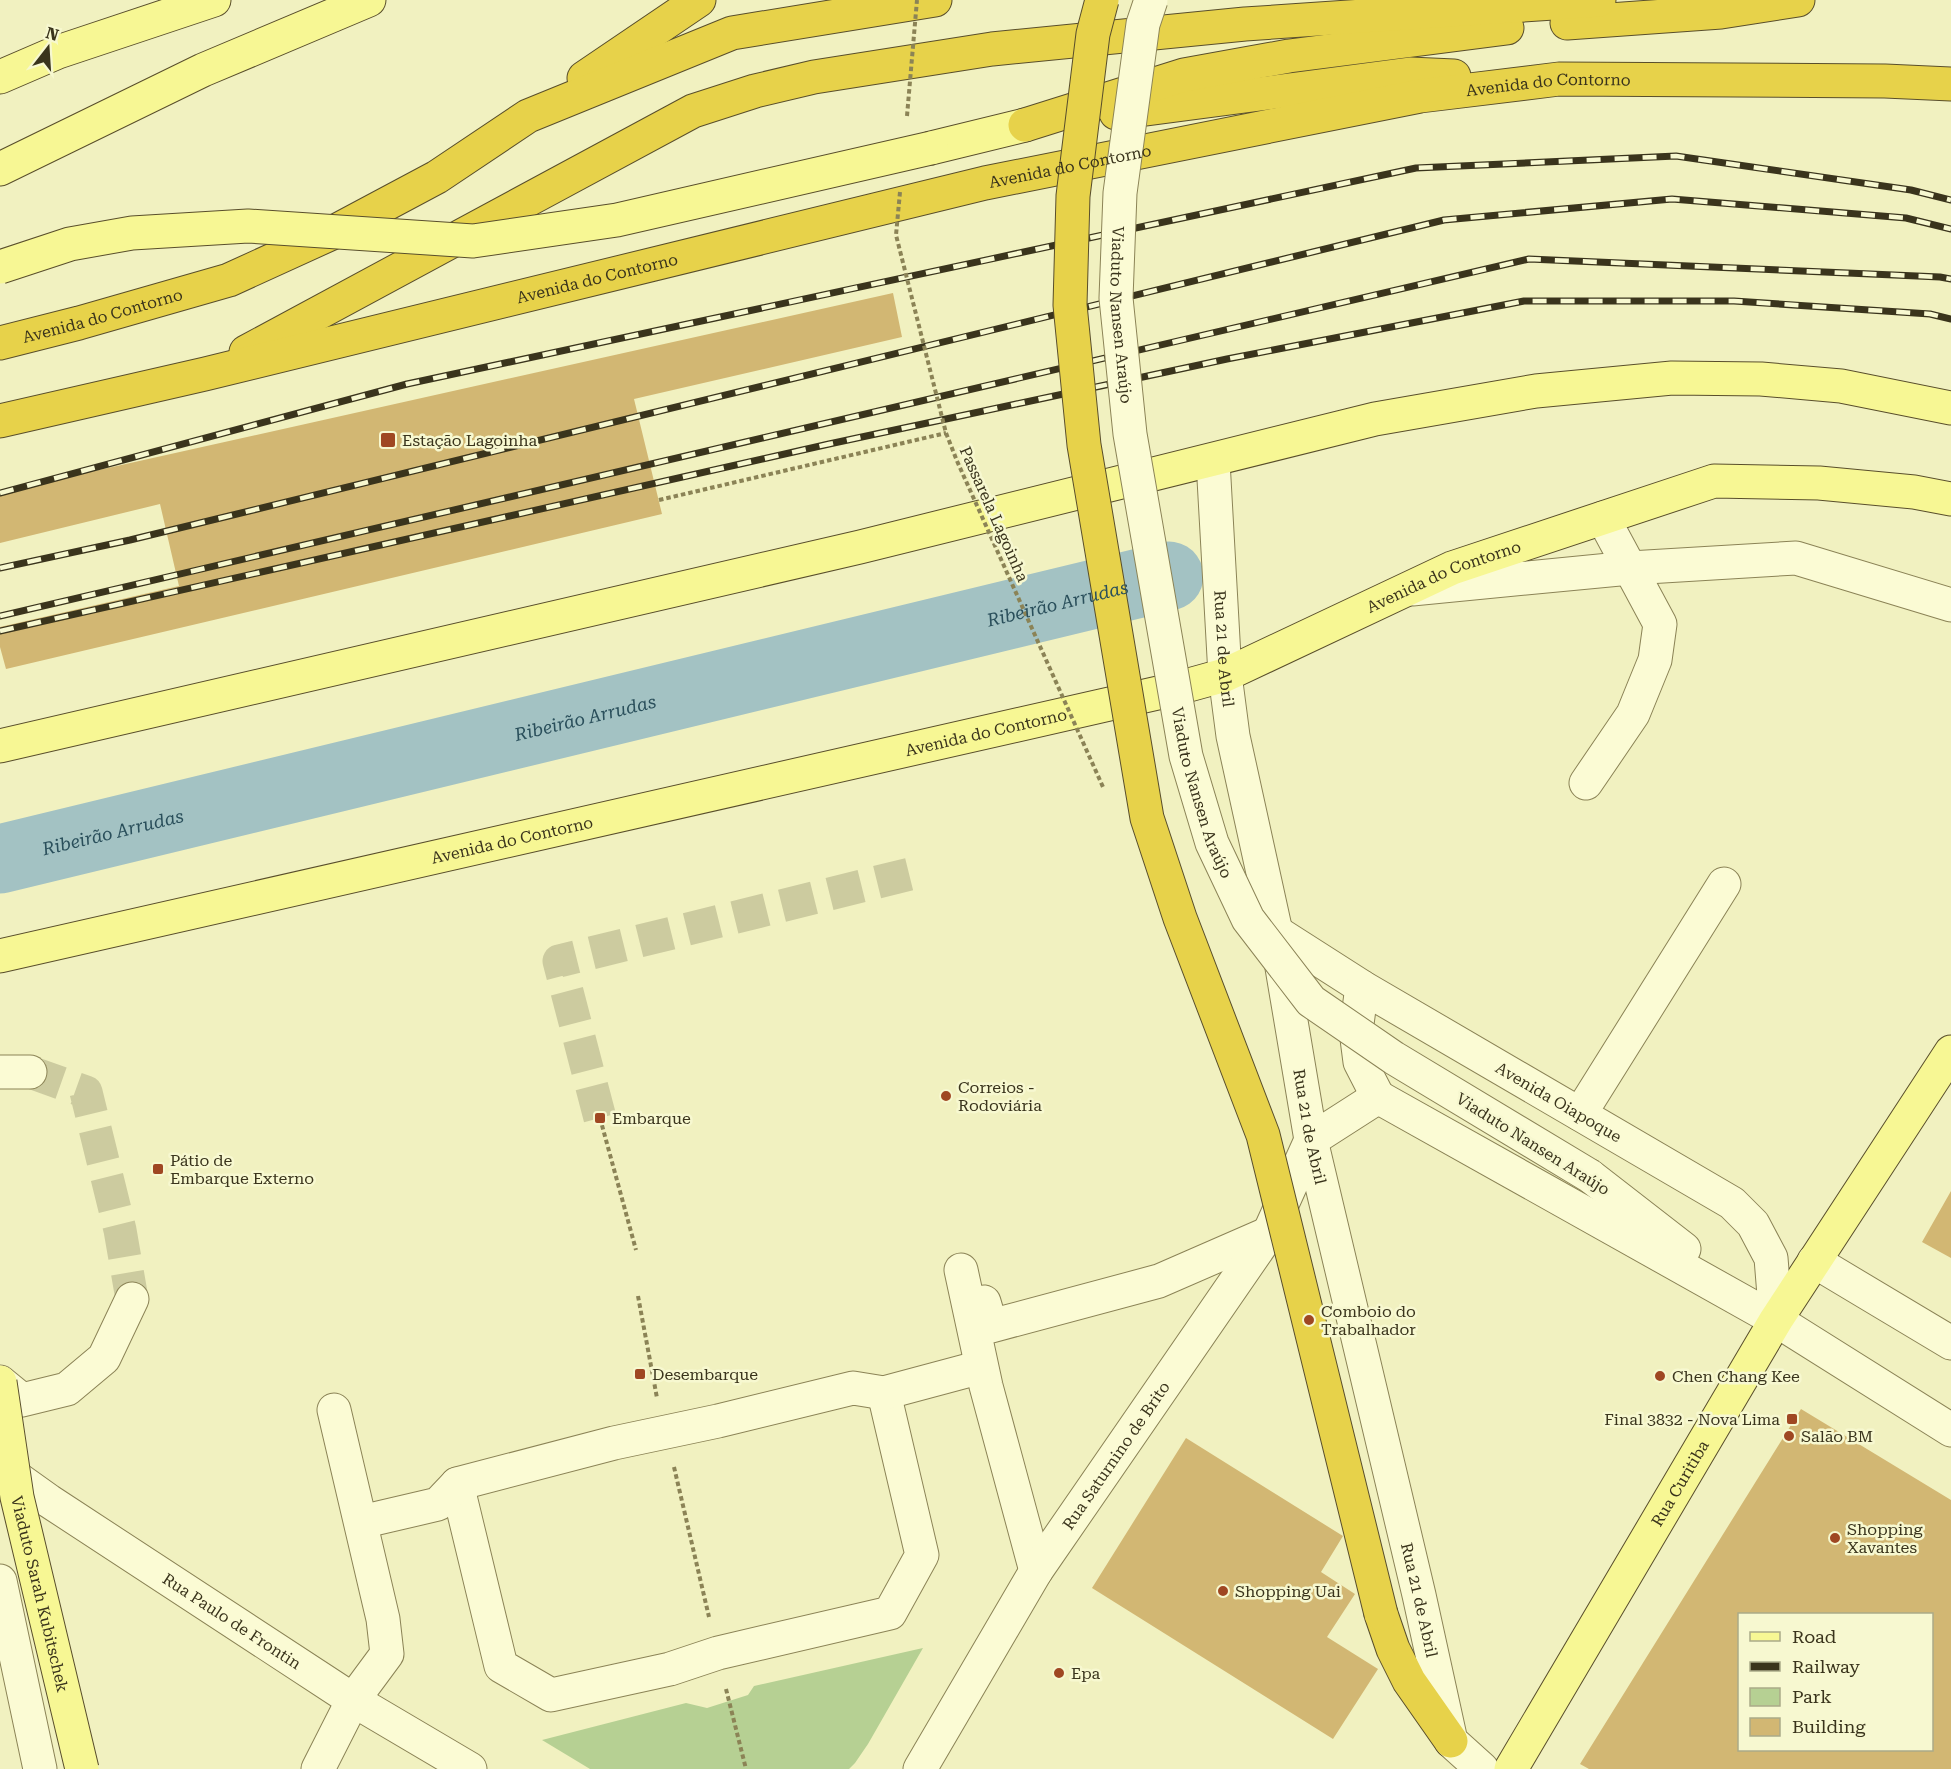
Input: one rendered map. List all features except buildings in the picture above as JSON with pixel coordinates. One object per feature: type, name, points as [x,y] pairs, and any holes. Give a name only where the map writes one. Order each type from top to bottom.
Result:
[{"type":"highway","points":[[528,116],[699,0]]},
{"type":"highway","name":"Avenida do Contorno","points":[[0,343],[229,280],[332,233],[437,177],[528,116],[732,33],[935,0]]},
{"type":"highway","points":[[1102,0],[1093,34],[1073,196],[1070,304],[1084,445],[1145,806],[1180,918],[1263,1135],[1381,1614],[1393,1649],[1409,1681],[1450,1741]]},
{"type":"highway","name":"Avenida do Contorno","points":[[205,374],[693,111],[755,91],[814,77],[992,49],[1245,24],[1599,0]]},
{"type":"highway","points":[[1025,125],[1184,75],[1289,56],[1479,30],[1721,12],[1798,0]]},
{"type":"highway","points":[[1025,125],[1410,74],[1559,79]]},
{"type":"highway","name":"Avenida do Contorno","points":[[0,421],[205,374],[985,183],[1420,96],[1559,79],[1885,81],[1951,84]]},
{"type":"main road","points":[[0,76],[58,52],[214,0]]},
{"type":"main road","points":[[0,169],[203,70],[369,0]]},
{"type":"main road","points":[[0,267],[70,244],[132,233],[248,226],[473,241],[617,220],[1025,125]]},
{"type":"main road","points":[[0,746],[849,550],[1386,417],[1536,391],[1672,378],[1761,379],[1841,386],[1951,408]]},
{"type":"main road","name":"Avenida do Contorno","points":[[0,956],[1171,690],[1225,675],[1452,568],[1714,481],[1819,483],[1914,492],[1951,499]]},
{"type":"main road","name":"Rua Curitiba","points":[[1511,1769],[1776,1320],[1951,1052]]},
{"type":"main road","name":"Viaduto Sarah Kubitschek","points":[[0,1382],[17,1497],[82,1769]]},
{"type":"street","name":"Viaduto Nansen Araújo","points":[[1151,0],[1143,24],[1120,193],[1116,298],[1130,434],[1186,756],[1212,843],[1248,919],[1311,1001],[1394,1058],[1590,1176],[1776,1320]]},
{"type":"street","name":"Rua 21 de Abril","points":[[1213,461],[1225,675],[1233,736],[1276,932],[1311,1140],[1419,1595],[1450,1741]]},
{"type":"street","points":[[1586,783],[1633,714],[1655,660],[1660,624],[1603,518]]},
{"type":"street","points":[[1404,590],[1630,568],[1796,558],[1951,605]]},
{"type":"street","points":[[1580,1114],[1724,884]]},
{"type":"street","name":"Avenida Oiapoque","points":[[1276,932],[1362,987],[1732,1203],[1754,1224],[1771,1258],[1776,1320]]},
{"type":"street","points":[[1362,987],[1356,1031],[1360,1062],[1378,1096],[1776,1320],[1951,1430]]},
{"type":"street","points":[[1311,1140],[1378,1096]]},
{"type":"street","name":"Rua Saturnino de Brito","points":[[920,1769],[1036,1571],[1269,1233],[1311,1140]]},
{"type":"street","points":[[961,1270],[978,1311],[991,1326],[1159,1281],[1269,1233]]},
{"type":"street","points":[[1814,1261],[1951,1343]]},
{"type":"street","points":[[0,1382],[22,1400],[67,1389],[104,1358],[132,1299]]},
{"type":"street","points":[[978,1311],[981,1367],[1036,1571]]},
{"type":"street","points":[[361,1522],[438,1504],[457,1484],[665,1431],[853,1388],[884,1393],[981,1367]]},
{"type":"street","points":[[457,1484],[501,1666],[551,1695],[670,1669],[718,1653],[890,1613],[922,1555],[884,1393]]},
{"type":"street","points":[[318,1769],[353,1700],[387,1654],[384,1620],[334,1410]]},
{"type":"street","name":"Rua Paulo de Frontin","points":[[0,1466],[49,1501],[353,1700],[470,1769]]},
{"type":"street","points":[[0,1581],[40,1769]]},
{"type":"street","points":[[1450,1741],[1482,1769]]},
{"type":"path","points":[[907,118],[917,0]]},
{"type":"path","name":"Passarela Lagoinha","points":[[900,188],[896,236],[946,433],[1105,792]]},
{"type":"path","points":[[659,500],[946,433]]},
{"type":"path","points":[[600,1118],[636,1250]]},
{"type":"path","points":[[638,1296],[657,1399],[746,1769]]},
{"type":"green space","points":[[923,1648],[868,1744],[849,1769],[590,1769],[542,1740],[686,1703],[707,1708],[748,1695],[754,1686]]},
{"type":"waterway","name":"Ribeirão Arrudas","points":[[0,859],[1169,576]]},
{"type":"tunnel","points":[[600,1118],[559,961],[922,871]]},
{"type":"tunnel","points":[[30,1072],[86,1092],[120,1230],[132,1299]]},
{"type":"railway","points":[[0,493],[407,384],[1416,168],[1676,156],[1911,190],[1951,200]]},
{"type":"railway","points":[[0,568],[130,540],[1444,220],[1672,199],[1906,218],[1951,229]]},
{"type":"railway","points":[[0,616],[1529,259],[1951,279]]},
{"type":"railway","points":[[0,631],[829,444],[1227,359],[1524,301],[1734,301],[1930,314],[1951,319]]},
{"type":"place","name":"Estação Lagoinha","points":[[388,440]]},
{"type":"place","name":"Correios - Rodoviária","points":[[946,1096]]},
{"type":"place","name":"Embarque","points":[[600,1118]]},
{"type":"place","name":"Pátio de Embarque Externo","points":[[158,1169]]},
{"type":"place","name":"Comboio do Trabalhador","points":[[1309,1320]]},
{"type":"place","name":"Desembarque","points":[[640,1374]]},
{"type":"place","name":"Chen Chang Kee","points":[[1660,1376]]},
{"type":"place","name":"Final 3832 - Nova Lima","points":[[1792,1419]]},
{"type":"place","name":"Salão BM","points":[[1789,1436]]},
{"type":"place","name":"Shopping Xavantes","points":[[1835,1538]]},
{"type":"place","name":"Shopping Uai","points":[[1223,1591]]},
{"type":"place","name":"Epa","points":[[1059,1673]]}]
